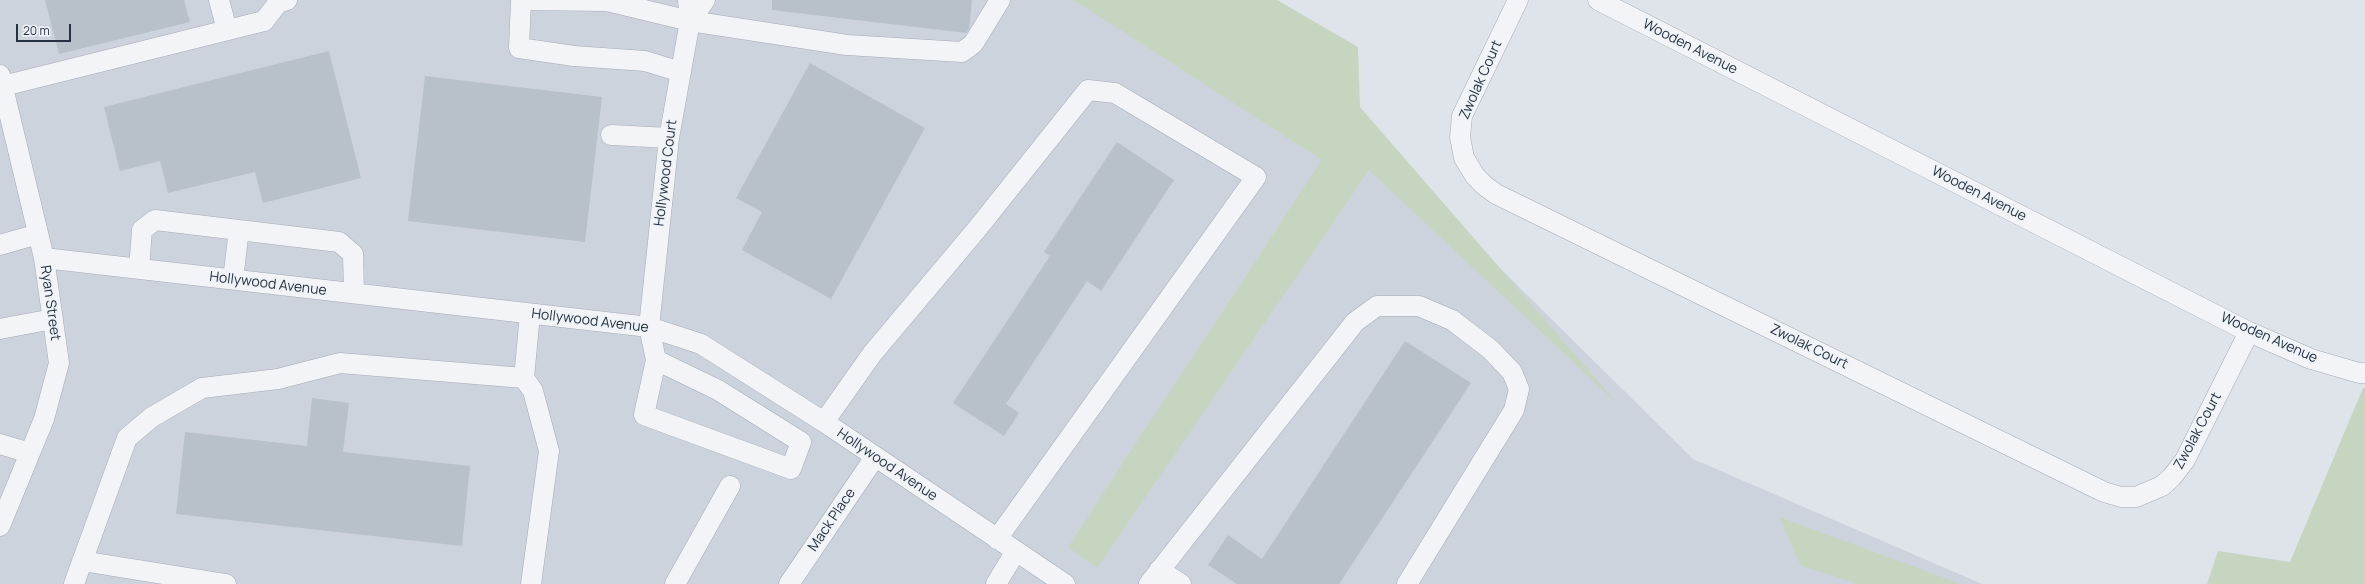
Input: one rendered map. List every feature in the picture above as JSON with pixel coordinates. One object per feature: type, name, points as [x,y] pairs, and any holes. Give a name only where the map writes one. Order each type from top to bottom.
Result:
[{"type":"street","points":[[219,0],[227,30]]},
{"type":"street","points":[[1,80],[264,21],[278,3],[287,0]]},
{"type":"street","points":[[681,72],[645,61],[574,56],[519,48],[521,0],[607,1],[690,21],[847,45],[962,52],[973,44],[1000,0]]},
{"type":"street","points":[[688,0],[690,21]]},
{"type":"street","points":[[690,21],[705,0]]},
{"type":"street","name":"Zwolak Court","points":[[1518,0],[1462,116],[1460,137],[1464,158],[1475,176],[1485,186],[1518,204],[2104,492],[2122,497],[2136,497],[2162,486],[2172,477],[2185,460],[2250,332]]},
{"type":"street","name":"Wooden Avenue","points":[[1598,0],[2250,332],[2304,356],[2359,373],[2365,373]]},
{"type":"street","name":"Hollywood Court","points":[[656,360],[649,327],[669,138],[690,21]]},
{"type":"street","name":"Ryan Street","points":[[0,526],[44,420],[59,363],[44,258],[5,117],[1,80]]},
{"type":"street","points":[[824,422],[872,354],[977,230],[1088,90],[1115,93],[1256,177],[997,539]]},
{"type":"street","points":[[611,135],[669,138]]},
{"type":"street","points":[[139,269],[142,230],[155,220],[339,242],[353,254],[354,293]]},
{"type":"street","points":[[233,279],[238,230]]},
{"type":"street","points":[[0,245],[38,234]]},
{"type":"street","name":"Hollywood Avenue","points":[[44,258],[649,327],[701,344],[824,422],[1065,584]]},
{"type":"street","points":[[1181,584],[1154,577],[1355,322],[1377,306],[1419,306],[1452,320],[1490,349],[1512,372],[1519,390],[1514,410],[1407,584]]},
{"type":"street","points":[[530,314],[524,378],[533,391],[549,451],[531,584]]},
{"type":"street","points":[[0,329],[53,319]]},
{"type":"street","points":[[656,360],[718,390],[800,442],[791,469],[644,415],[656,360]]},
{"type":"street","points":[[74,584],[126,438],[152,417],[202,388],[278,379],[340,363],[524,378]]},
{"type":"street","points":[[1,446],[30,453]]},
{"type":"street","name":"Mack Place","points":[[789,584],[875,457]]},
{"type":"street","points":[[675,584],[730,486]]},
{"type":"street","points":[[996,584],[1016,551]]},
{"type":"street","points":[[82,561],[226,584]]},
{"type":"shaded area","points":[[0,0],[1244,0],[1315,85],[1693,459],[1982,584],[0,584]]},
{"type":"green space","points":[[1074,0],[1277,0],[1358,47],[1360,107],[1618,404],[1369,170],[1097,568],[1068,547],[1322,160]]},
{"type":"green space","points":[[2363,388],[2365,388],[2365,584],[2207,584],[2218,551],[2290,562]]},
{"type":"green space","points":[[1779,517],[1961,584],[1859,584],[1801,566]]},
{"type":"building","points":[[45,0],[184,0],[190,22],[59,54]]},
{"type":"building","points":[[772,0],[972,0],[969,29],[966,33],[772,10]]},
{"type":"building","points":[[329,51],[361,178],[263,203],[255,172],[168,193],[160,161],[120,171],[104,107]]},
{"type":"building","points":[[810,63],[925,128],[831,299],[742,250],[762,212],[736,198]]},
{"type":"building","points":[[425,76],[602,97],[585,242],[408,221]]},
{"type":"building","points":[[1117,142],[1174,180],[1101,291],[1087,281],[1006,404],[1019,413],[1004,436],[953,403],[1050,256],[1044,252]]},
{"type":"building","points":[[1405,341],[1471,383],[1339,584],[1237,584],[1208,565],[1228,535],[1262,559]]},
{"type":"building","points":[[312,398],[349,403],[343,452],[470,466],[462,546],[176,514],[185,432],[307,446]]}]
